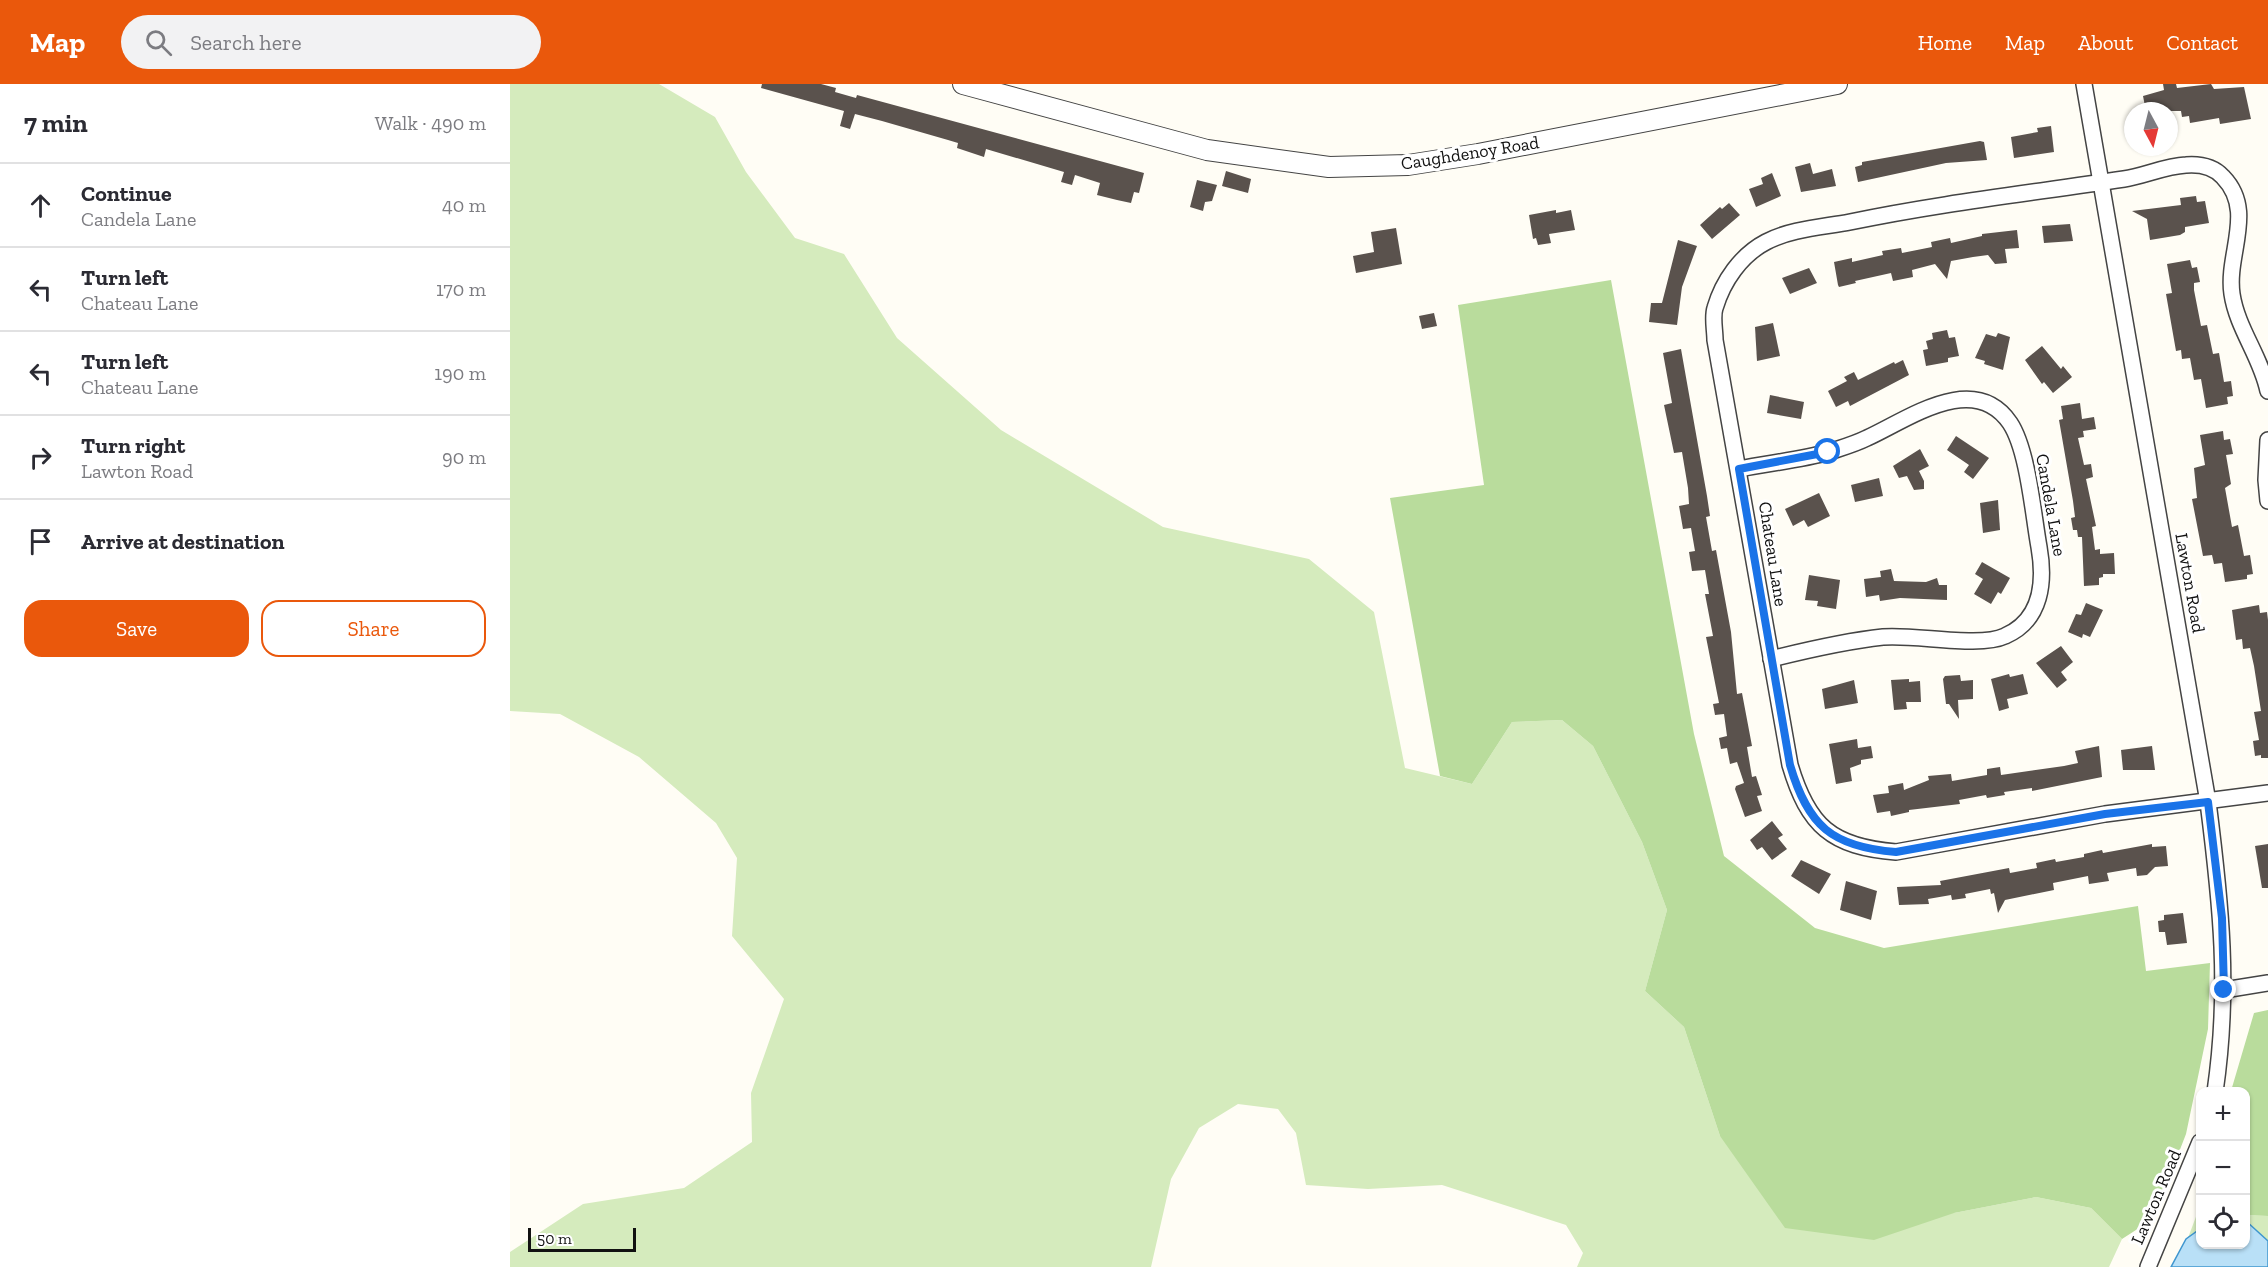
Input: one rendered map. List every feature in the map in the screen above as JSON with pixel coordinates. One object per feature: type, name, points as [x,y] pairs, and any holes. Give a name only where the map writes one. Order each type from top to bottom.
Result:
[{"type":"street","name":"Caughdenoy Road","points":[[963,84],[1207,150],[1329,166],[1408,165],[1478,154],[1782,90],[1837,84]]},
{"type":"street","name":"Lawton Road","points":[[2084,84],[2208,802],[2222,918],[2223,1039],[2217,1087]]},
{"type":"street","name":"Chateau Lane","points":[[2268,391],[2263,369],[2239,319],[2232,294],[2232,271],[2240,216],[2235,193],[2222,176],[2207,166],[2184,165],[2125,179],[1928,206],[1767,241],[1747,255],[1731,274],[1714,310],[1714,340],[1739,469],[1790,765],[1798,795],[1815,821],[1826,830],[1868,850],[1896,852],[2105,814],[2268,793]]},
{"type":"street","name":"Candela Lane","points":[[1739,469],[1828,452],[1866,439],[1927,406],[1954,399],[1987,405],[2002,413],[2011,424],[2021,446],[2042,566],[2042,587],[2036,606],[2022,626],[2004,638],[1976,640],[1915,636],[1882,637],[1771,659]]},
{"type":"street","points":[[2268,440],[2266,480],[2268,501]]},
{"type":"street","points":[[2224,990],[2268,983]]},
{"type":"street","name":"Lawton Road","points":[[2148,1267],[2196,1152]]},
{"type":"green space","points":[[510,84],[659,84],[715,117],[746,172],[795,238],[844,254],[897,338],[1001,430],[1163,527],[1309,559],[1374,612],[1405,768],[1472,784],[1512,722],[1562,720],[1593,746],[1642,842],[1667,910],[1645,991],[1684,1027],[1720,1136],[1954,1213],[2036,1197],[2091,1208],[2122,1239],[2109,1267],[1577,1267],[1583,1253],[1566,1225],[1442,1185],[1368,1189],[1306,1185],[1296,1133],[1278,1109],[1238,1104],[1199,1128],[1171,1179],[1151,1267],[510,1267],[510,1252],[583,1204],[684,1188],[752,1142],[751,1093],[784,999],[732,936],[737,858],[716,823],[639,757],[560,714],[510,711]]},
{"type":"green space","points":[[1611,280],[1694,734],[1724,856],[1815,928],[1884,948],[2138,906],[2146,971],[2210,963],[2208,1029],[2186,1134],[2153,1219],[2122,1239],[2091,1208],[2036,1197],[1954,1213],[1874,1240],[1785,1228],[1720,1136],[1684,1027],[1645,991],[1667,910],[1642,842],[1593,746],[1562,720],[1512,722],[1472,784],[1440,776],[1390,498],[1484,485],[1458,305]]},
{"type":"green space","points":[[2268,1010],[2268,1216],[2250,1215],[2250,1087],[2232,1087],[2254,1013]]},
{"type":"green space","points":[[2250,1215],[2268,1216],[2268,1267],[2177,1267],[2196,1217],[2196,1249],[2250,1249]]},
{"type":"water","points":[[2250,1225],[2268,1241],[2268,1267],[2171,1267],[2186,1239],[2196,1232],[2196,1249],[2250,1249]]},
{"type":"building","points":[[762,84],[821,84],[836,88],[835,92],[856,98],[857,95],[1144,173],[1139,193],[1134,192],[1131,203],[1097,195],[1100,183],[1075,175],[1072,185],[1061,182],[1064,172],[986,149],[984,157],[957,148],[958,143],[855,114],[850,129],[840,126],[844,111],[761,88]]},
{"type":"building","points":[[2163,84],[2176,84],[2177,88],[2211,84],[2214,89],[2244,87],[2251,119],[2220,124],[2219,118],[2190,123],[2189,116],[2182,117],[2181,111],[2178,111],[2178,102],[2144,102],[2143,96],[2164,90]]},
{"type":"building","points":[[2051,126],[2054,152],[2014,158],[2011,137],[2038,132],[2037,128]]},
{"type":"building","points":[[1984,142],[1987,160],[1946,163],[1858,182],[1855,167],[1862,165],[1862,162]]},
{"type":"building","points":[[1810,163],[1813,174],[1832,169],[1836,186],[1801,192],[1795,167]]},
{"type":"building","points":[[1226,171],[1251,179],[1248,193],[1222,186]]},
{"type":"building","points":[[1772,173],[1781,196],[1756,207],[1749,189],[1763,184],[1761,178]]},
{"type":"building","points":[[1197,180],[1217,185],[1212,201],[1205,202],[1203,211],[1190,207]]},
{"type":"building","points":[[2196,196],[2197,202],[2205,201],[2209,223],[2185,227],[2185,232],[2180,235],[2150,240],[2147,219],[2132,211],[2181,205],[2180,198]]},
{"type":"building","points":[[1729,203],[1740,215],[1712,239],[1700,225],[1720,207],[1722,209]]},
{"type":"building","points":[[1556,210],[1556,213],[1571,210],[1575,230],[1549,234],[1551,243],[1538,245],[1536,238],[1533,239],[1529,215]]},
{"type":"building","points":[[2070,224],[2073,241],[2044,243],[2042,226]]},
{"type":"building","points":[[1396,228],[1402,264],[1356,273],[1353,256],[1374,252],[1371,232]]},
{"type":"building","points":[[2017,230],[2019,248],[2005,249],[2007,263],[1995,264],[1988,255],[1951,261],[1947,279],[1935,264],[1912,270],[1913,277],[1893,281],[1891,273],[1839,287],[1838,285],[1834,262],[1852,258],[1852,262],[1883,255],[1882,251],[1901,248],[1902,253],[1932,247],[1931,242],[1950,238],[1951,243],[1982,236],[1982,234]]},
{"type":"building","points":[[1678,240],[1697,246],[1682,287],[1677,325],[1649,322],[1651,303],[1662,303]]},
{"type":"building","points":[[2190,260],[2192,268],[2197,267],[2200,282],[2194,283],[2194,290],[2201,326],[2207,325],[2213,354],[2219,353],[2224,382],[2231,381],[2233,396],[2227,397],[2228,404],[2206,408],[2201,379],[2194,380],[2190,358],[2182,359],[2181,350],[2176,351],[2166,294],[2172,293],[2167,264]]},
{"type":"building","points":[[1809,268],[1817,283],[1790,294],[1782,278]]},
{"type":"building","points":[[1434,313],[1437,326],[1422,329],[1419,316]]},
{"type":"building","points":[[1773,323],[1780,356],[1757,361],[1755,327]]},
{"type":"building","points":[[1947,330],[1949,338],[1955,337],[1959,356],[1948,358],[1948,362],[1926,366],[1923,350],[1928,349],[1926,341],[1933,339],[1932,333]]},
{"type":"building","points":[[1998,333],[2010,337],[2003,370],[1984,364],[1985,361],[1975,358],[1986,334],[1996,337]]},
{"type":"building","points":[[2042,346],[2061,369],[2063,366],[2072,377],[2053,393],[2044,382],[2042,384],[2025,360]]},
{"type":"building","points":[[1681,349],[1707,496],[1710,516],[1706,517],[1712,551],[1716,550],[1731,632],[1737,694],[1742,693],[1752,746],[1747,747],[1752,777],[1756,776],[1762,795],[1757,796],[1762,811],[1745,817],[1735,789],[1736,786],[1744,783],[1737,762],[1730,764],[1727,748],[1721,749],[1719,738],[1727,736],[1724,714],[1715,715],[1713,704],[1719,703],[1706,637],[1713,636],[1705,594],[1709,594],[1705,570],[1692,571],[1689,552],[1695,551],[1691,528],[1683,529],[1679,506],[1689,504],[1682,452],[1674,453],[1664,405],[1672,403],[1663,353]]},
{"type":"building","points":[[1903,360],[1909,375],[1850,406],[1848,401],[1836,407],[1828,391],[1847,381],[1844,377],[1854,372],[1858,380],[1894,362],[1895,364]]},
{"type":"building","points":[[1770,395],[1804,402],[1801,419],[1767,413]]},
{"type":"building","points":[[2080,403],[2082,419],[2094,417],[2096,429],[2083,431],[2084,437],[2078,438],[2084,465],[2091,464],[2093,477],[2086,479],[2096,526],[2092,527],[2095,550],[2100,549],[2100,554],[2114,553],[2115,574],[2103,574],[2103,577],[2099,578],[2099,585],[2084,586],[2082,537],[2078,537],[2077,530],[2073,530],[2071,518],[2075,517],[2073,501],[2059,420],[2063,419],[2061,406]]},
{"type":"building","points":[[2223,431],[2224,440],[2230,439],[2233,454],[2226,455],[2231,484],[2225,488],[2232,527],[2238,525],[2244,556],[2250,555],[2253,574],[2247,575],[2247,579],[2225,582],[2222,563],[2214,564],[2212,555],[2203,556],[2192,499],[2197,498],[2194,468],[2205,465],[2200,435]]},
{"type":"building","points":[[1956,436],[1989,458],[1973,479],[1964,472],[1969,465],[1947,450]]},
{"type":"building","points":[[1920,449],[1929,466],[1919,471],[1924,481],[1924,489],[1914,490],[1907,476],[1899,478],[1893,466]]},
{"type":"building","points":[[1879,478],[1883,496],[1855,502],[1851,485]]},
{"type":"building","points":[[1819,493],[1830,516],[1808,527],[1804,520],[1793,526],[1785,509]]},
{"type":"building","points":[[1998,500],[2000,530],[1983,533],[1980,503]]},
{"type":"building","points":[[1982,562],[2010,578],[2001,594],[1998,592],[1991,604],[1974,594],[1983,579],[1975,574]]},
{"type":"building","points":[[1891,569],[1894,581],[1926,582],[1937,578],[1939,585],[1947,585],[1947,600],[1900,598],[1880,601],[1879,595],[1866,597],[1864,579],[1881,577],[1880,571]]},
{"type":"building","points":[[1809,575],[1840,580],[1836,609],[1817,606],[1818,601],[1805,600]]},
{"type":"building","points":[[2086,603],[2103,610],[2090,637],[2083,634],[2082,638],[2068,632],[2076,614],[2081,615]]},
{"type":"building","points":[[2259,605],[2260,613],[2267,612],[2268,620],[2268,758],[2261,758],[2261,755],[2255,756],[2253,741],[2259,740],[2254,712],[2261,711],[2254,666],[2250,648],[2243,649],[2242,639],[2236,640],[2232,610]]},
{"type":"building","points":[[2061,646],[2073,662],[2061,672],[2067,680],[2057,688],[2036,663]]},
{"type":"building","points":[[2009,674],[2010,677],[2023,674],[2028,694],[2007,699],[2009,708],[1999,711],[1991,679]]},
{"type":"building","points":[[1960,675],[1961,681],[1973,680],[1973,699],[1958,700],[1959,719],[1949,704],[1946,704],[1943,679],[1945,676]]},
{"type":"building","points":[[1909,679],[1909,682],[1920,681],[1921,702],[1906,702],[1907,709],[1894,710],[1891,680]]},
{"type":"building","points":[[1854,680],[1858,703],[1825,709],[1822,689]]},
{"type":"building","points":[[1857,739],[1858,748],[1871,746],[1873,758],[1861,760],[1861,764],[1850,768],[1852,781],[1836,784],[1829,744]]},
{"type":"building","points":[[2099,746],[2102,777],[2032,791],[2032,788],[2004,792],[2005,795],[1987,798],[1986,795],[1959,800],[1960,804],[1909,810],[1909,812],[1891,816],[1890,811],[1877,813],[1873,795],[1889,793],[1888,786],[1903,783],[1904,790],[1929,780],[1928,776],[1951,774],[1952,781],[1987,775],[1987,769],[2000,767],[2001,775],[2064,766],[2078,763],[2075,751]]},
{"type":"building","points":[[2152,746],[2155,770],[2123,770],[2121,750]]},
{"type":"building","points":[[1772,821],[1783,835],[1778,838],[1787,849],[1772,860],[1762,847],[1757,850],[1750,840]]},
{"type":"building","points":[[2152,844],[2152,847],[2166,846],[2168,866],[2155,867],[2147,875],[2137,876],[2136,868],[2107,873],[2109,881],[2089,884],[2088,876],[2053,883],[2054,890],[2005,900],[1998,913],[1994,893],[1991,894],[1990,889],[1965,894],[1966,898],[1952,900],[1951,895],[1928,899],[1929,904],[1899,905],[1897,887],[1941,885],[1940,881],[2009,868],[2010,873],[2037,868],[2036,863],[2055,859],[2056,862],[2084,857],[2084,854],[2102,850],[2103,853]]},
{"type":"building","points":[[2268,844],[2268,888],[2262,888],[2255,846]]},
{"type":"building","points":[[1801,860],[1831,874],[1819,894],[1791,876]]},
{"type":"building","points":[[1846,881],[1877,891],[1871,920],[1840,910]]},
{"type":"building","points":[[2183,913],[2187,943],[2167,945],[2165,932],[2159,932],[2158,921],[2164,920],[2164,915]]},
{"type":"route","points":[[1828,452],[1739,469],[1790,765],[1798,795],[1815,821],[1838,838],[1868,850],[1896,852],[2105,814],[2208,802],[2222,918],[2224,990]]}]
